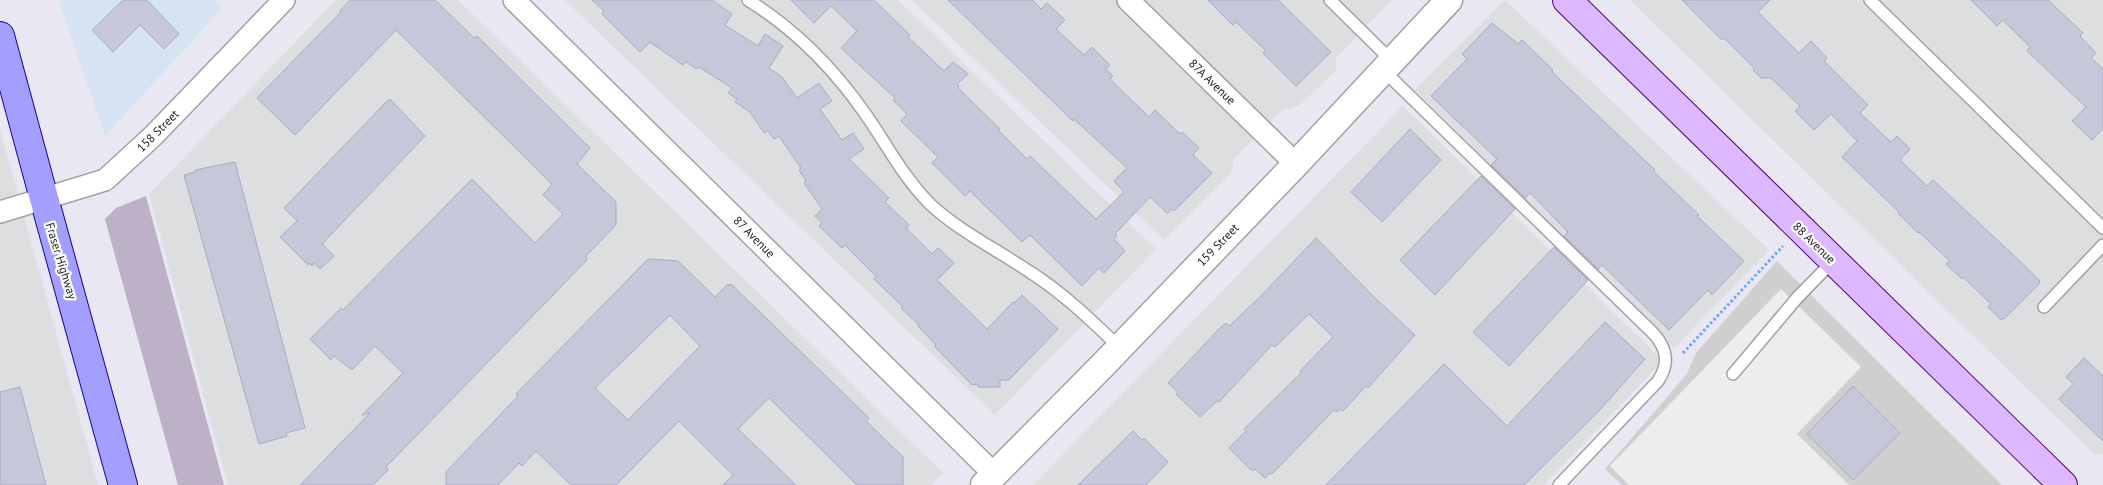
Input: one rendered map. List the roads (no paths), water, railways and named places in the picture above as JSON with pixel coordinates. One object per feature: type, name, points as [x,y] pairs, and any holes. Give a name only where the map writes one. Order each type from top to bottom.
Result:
[{"type":"main road","name":"88 Avenue","points":[[1566,0],[2063,485]]},
{"type":"main road","name":"Fraser Highway","points":[[0,36],[43,200],[75,308],[123,485]]},
{"type":"street","name":"158 Street","points":[[0,212],[105,180],[153,136],[284,0]]},
{"type":"street","name":"87 Avenue","points":[[514,0],[989,479]]},
{"type":"street","name":"87A Avenue","points":[[1128,0],[1296,164]]},
{"type":"street","name":"159 Street","points":[[989,479],[1120,347],[1296,164],[1448,0]]},
{"type":"lane","points":[[748,0],[794,34],[830,70],[853,97],[897,163],[929,202],[968,235],[1044,281],[1084,313],[1120,347]]},
{"type":"lane","points":[[1330,0],[1388,65],[1653,333],[1664,348],[1665,368],[1658,381],[1559,485]]},
{"type":"lane","points":[[1870,0],[2103,228]]},
{"type":"lane","points":[[2044,307],[2103,245]]},
{"type":"lane","points":[[1733,374],[1797,298],[1833,261]]}]
